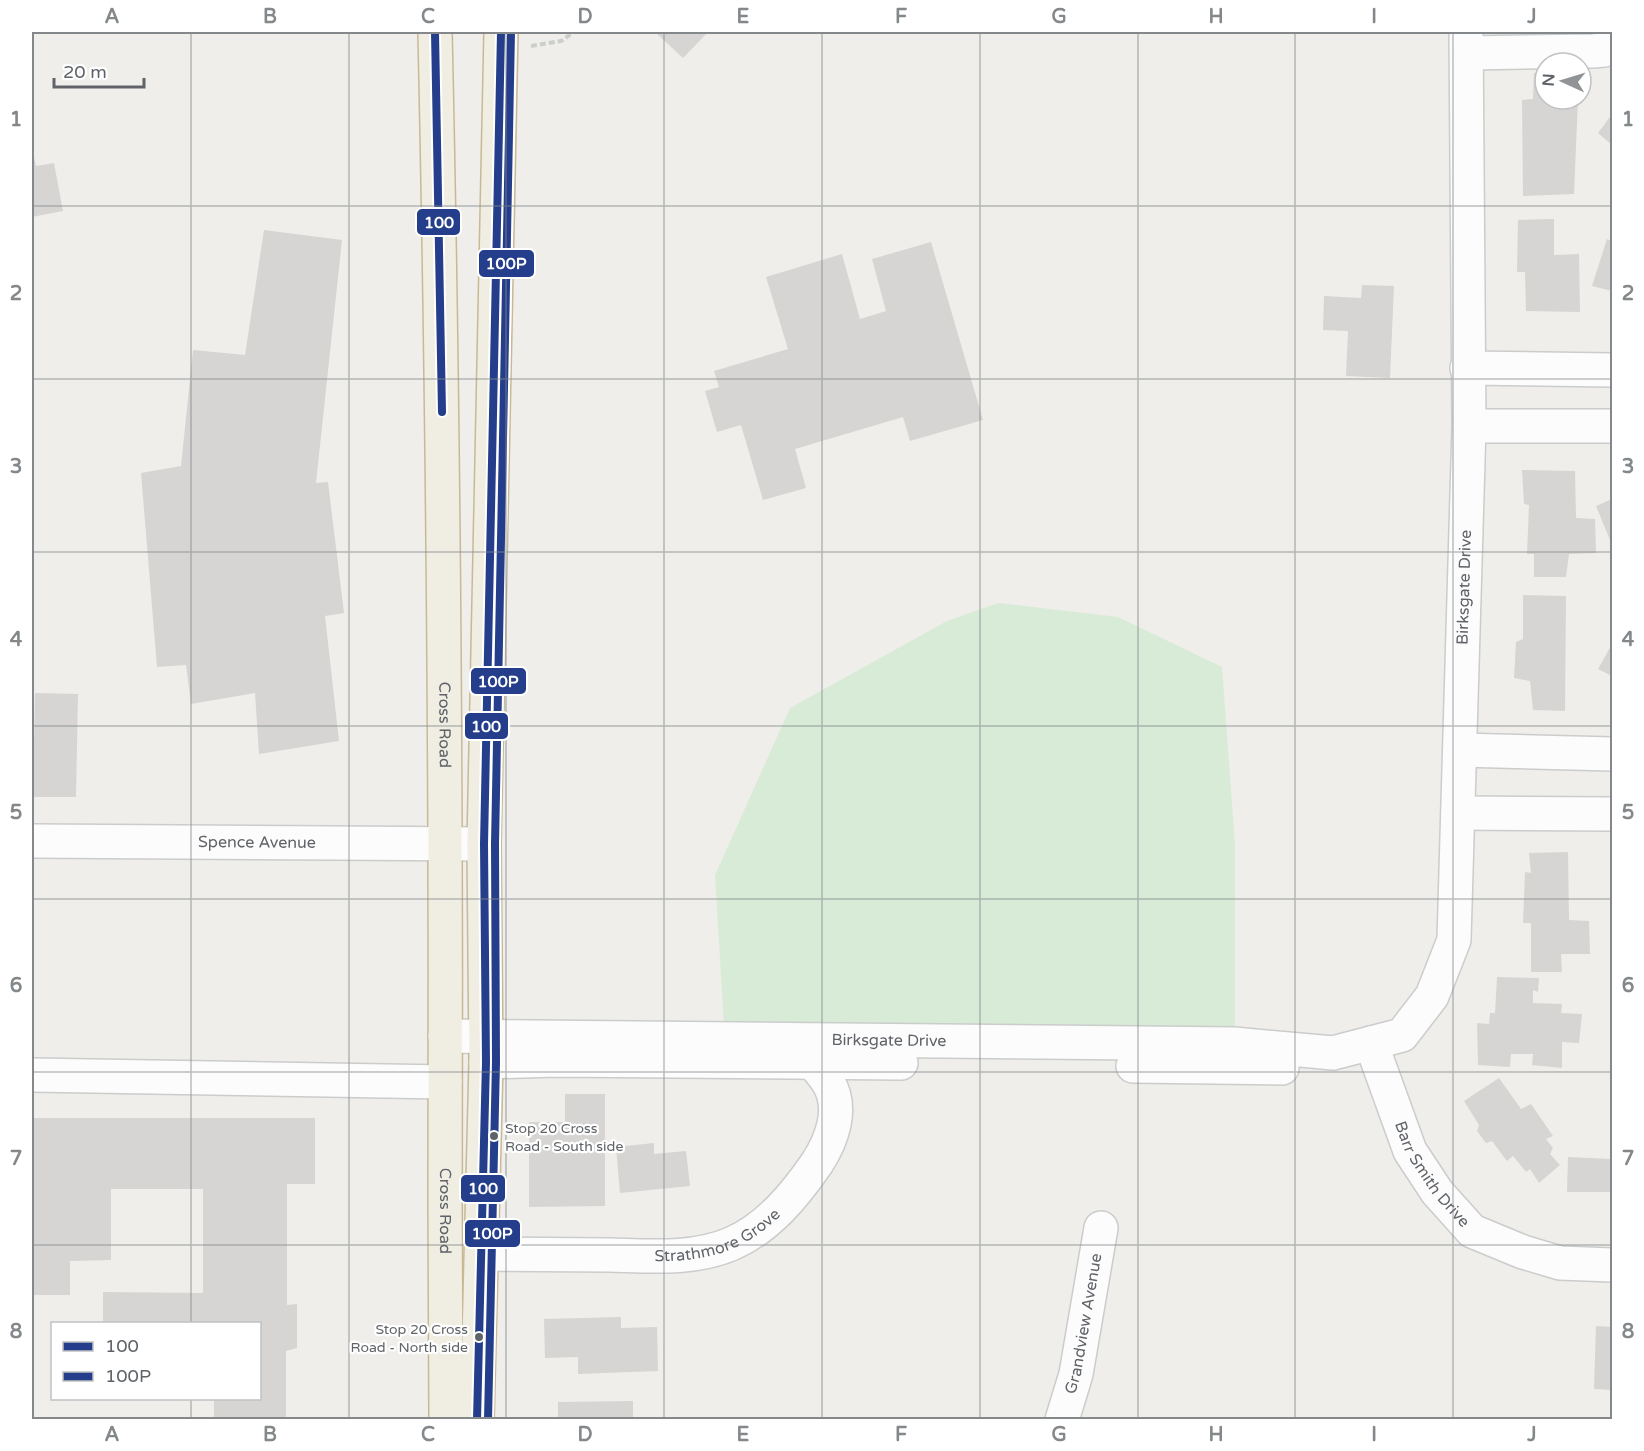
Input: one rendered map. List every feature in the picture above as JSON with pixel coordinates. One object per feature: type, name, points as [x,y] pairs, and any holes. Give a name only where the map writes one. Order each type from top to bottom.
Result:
[{"type":"highway","name":"Cross Road","points":[[435,32],[442,349],[446,1419]]},
{"type":"highway","points":[[477,1419],[485,1048],[484,844],[501,41]]},
{"type":"highway","points":[[444,1254],[482,1254]]},
{"type":"street","name":"Birksgate Drive","points":[[32,1075],[445,1060],[485,1048],[919,1042],[1234,1044],[1333,1053],[1402,1035],[1432,996],[1454,940],[1469,426],[1467,42],[1593,51],[1612,47]]},
{"type":"street","points":[[1467,368],[1612,370]]},
{"type":"street","points":[[1469,426],[1612,426]]},
{"type":"street","points":[[1460,750],[1612,754]]},
{"type":"street","points":[[1458,813],[1612,814]]},
{"type":"street","name":"Spence Avenue","points":[[32,841],[484,844]]},
{"type":"street","name":"Barr Smith Drive","points":[[1371,1043],[1410,1151],[1437,1192],[1472,1230],[1523,1252],[1560,1263],[1612,1265]]},
{"type":"street","name":"Birksgate Drive","points":[[485,1048],[556,1060],[1314,1068],[1333,1053]]},
{"type":"street","name":"Strathmore Grove","points":[[482,1254],[667,1256],[700,1254],[732,1244],[758,1228],[782,1207],[804,1182],[824,1152],[835,1127],[835,1100],[830,1084],[814,1064]]},
{"type":"street","name":"Grandview Avenue","points":[[1062,1419],[1076,1374],[1101,1228]]},
{"type":"path","points":[[561,41],[568,32]]},
{"type":"path","points":[[501,41],[561,41],[574,32]]},
{"type":"green space","points":[[998,603],[1118,617],[1222,667],[1235,844],[1235,1031],[724,1026],[715,875],[790,708],[947,621]]},
{"type":"building","points":[[655,32],[708,32],[683,58]]},
{"type":"building","points":[[1533,99],[1533,111],[1577,111],[1574,194],[1523,196],[1522,100]]},
{"type":"building","points":[[1612,114],[1612,145],[1598,133]]},
{"type":"building","points":[[32,148],[36,166],[54,163],[63,211],[32,217]]},
{"type":"building","points":[[1554,219],[1554,255],[1579,254],[1580,312],[1526,311],[1525,272],[1517,272],[1518,220]]},
{"type":"building","points":[[264,230],[342,240],[316,483],[328,482],[344,613],[325,616],[339,741],[259,754],[255,693],[191,704],[186,665],[157,667],[141,473],[181,466],[193,350],[245,355]]},
{"type":"building","points":[[1607,239],[1612,241],[1612,291],[1592,286]]},
{"type":"building","points":[[931,242],[983,420],[910,441],[903,417],[795,449],[806,488],[763,500],[741,425],[717,432],[705,391],[719,387],[714,371],[788,349],[766,277],[842,254],[860,319],[886,311],[872,259]]},
{"type":"building","points":[[1362,285],[1394,286],[1390,378],[1346,376],[1348,331],[1323,330],[1324,296],[1361,298]]},
{"type":"building","points":[[1522,470],[1575,471],[1576,518],[1595,519],[1596,553],[1569,554],[1566,577],[1534,577],[1534,554],[1527,554],[1529,505],[1524,504]]},
{"type":"building","points":[[1612,499],[1612,539],[1610,540],[1596,506]]},
{"type":"building","points":[[1523,595],[1566,596],[1565,711],[1533,710],[1530,681],[1514,678],[1516,642],[1523,639]]},
{"type":"building","points":[[1612,644],[1612,676],[1598,669]]},
{"type":"building","points":[[35,693],[78,694],[76,797],[33,797]]},
{"type":"building","points":[[1568,852],[1569,920],[1589,921],[1590,954],[1561,954],[1562,972],[1531,972],[1531,923],[1523,923],[1525,872],[1531,873],[1529,853]]},
{"type":"building","points":[[32,910],[34,910],[34,942],[32,942]]},
{"type":"building","points":[[1497,977],[1539,978],[1538,992],[1533,990],[1533,1003],[1562,1004],[1561,1013],[1582,1014],[1579,1043],[1562,1042],[1562,1068],[1532,1065],[1533,1054],[1511,1054],[1510,1067],[1478,1065],[1477,1023],[1489,1024],[1490,1013],[1495,1013]]},
{"type":"building","points":[[1499,1078],[1521,1109],[1531,1104],[1553,1136],[1546,1139],[1553,1148],[1550,1154],[1560,1165],[1539,1183],[1530,1169],[1526,1172],[1513,1156],[1507,1161],[1492,1141],[1486,1143],[1477,1131],[1479,1125],[1464,1101]]},
{"type":"building","points":[[565,1094],[605,1094],[605,1206],[529,1207],[529,1122],[565,1122]]},
{"type":"building","points":[[32,1118],[315,1118],[315,1184],[287,1184],[287,1305],[297,1304],[297,1348],[286,1351],[286,1420],[214,1420],[214,1400],[261,1400],[261,1322],[103,1322],[103,1292],[203,1293],[203,1189],[111,1189],[111,1260],[70,1261],[70,1295],[32,1295]]},
{"type":"building","points":[[654,1143],[654,1154],[686,1151],[690,1186],[620,1193],[616,1147]]},
{"type":"building","points":[[1568,1157],[1612,1159],[1612,1192],[1567,1192]]},
{"type":"building","points":[[621,1317],[621,1328],[657,1327],[658,1371],[578,1374],[578,1357],[545,1358],[544,1319]]},
{"type":"building","points":[[1596,1326],[1612,1327],[1612,1390],[1594,1389]]},
{"type":"building","points":[[633,1401],[633,1420],[558,1420],[558,1402]]},
{"type":"transit line","name":"100","points":[[435,32],[442,412]]},
{"type":"transit line","name":"100","points":[[477,1420],[486,1062],[484,844],[501,32]]},
{"type":"transit line","name":"100P","points":[[488,1420],[496,1062],[495,844],[511,32]]},
{"type":"place","name":"Stop 20 Cross Road - South side","points":[[494,1136]]},
{"type":"place","name":"Stop 20 Cross Road - North side","points":[[479,1337]]}]
